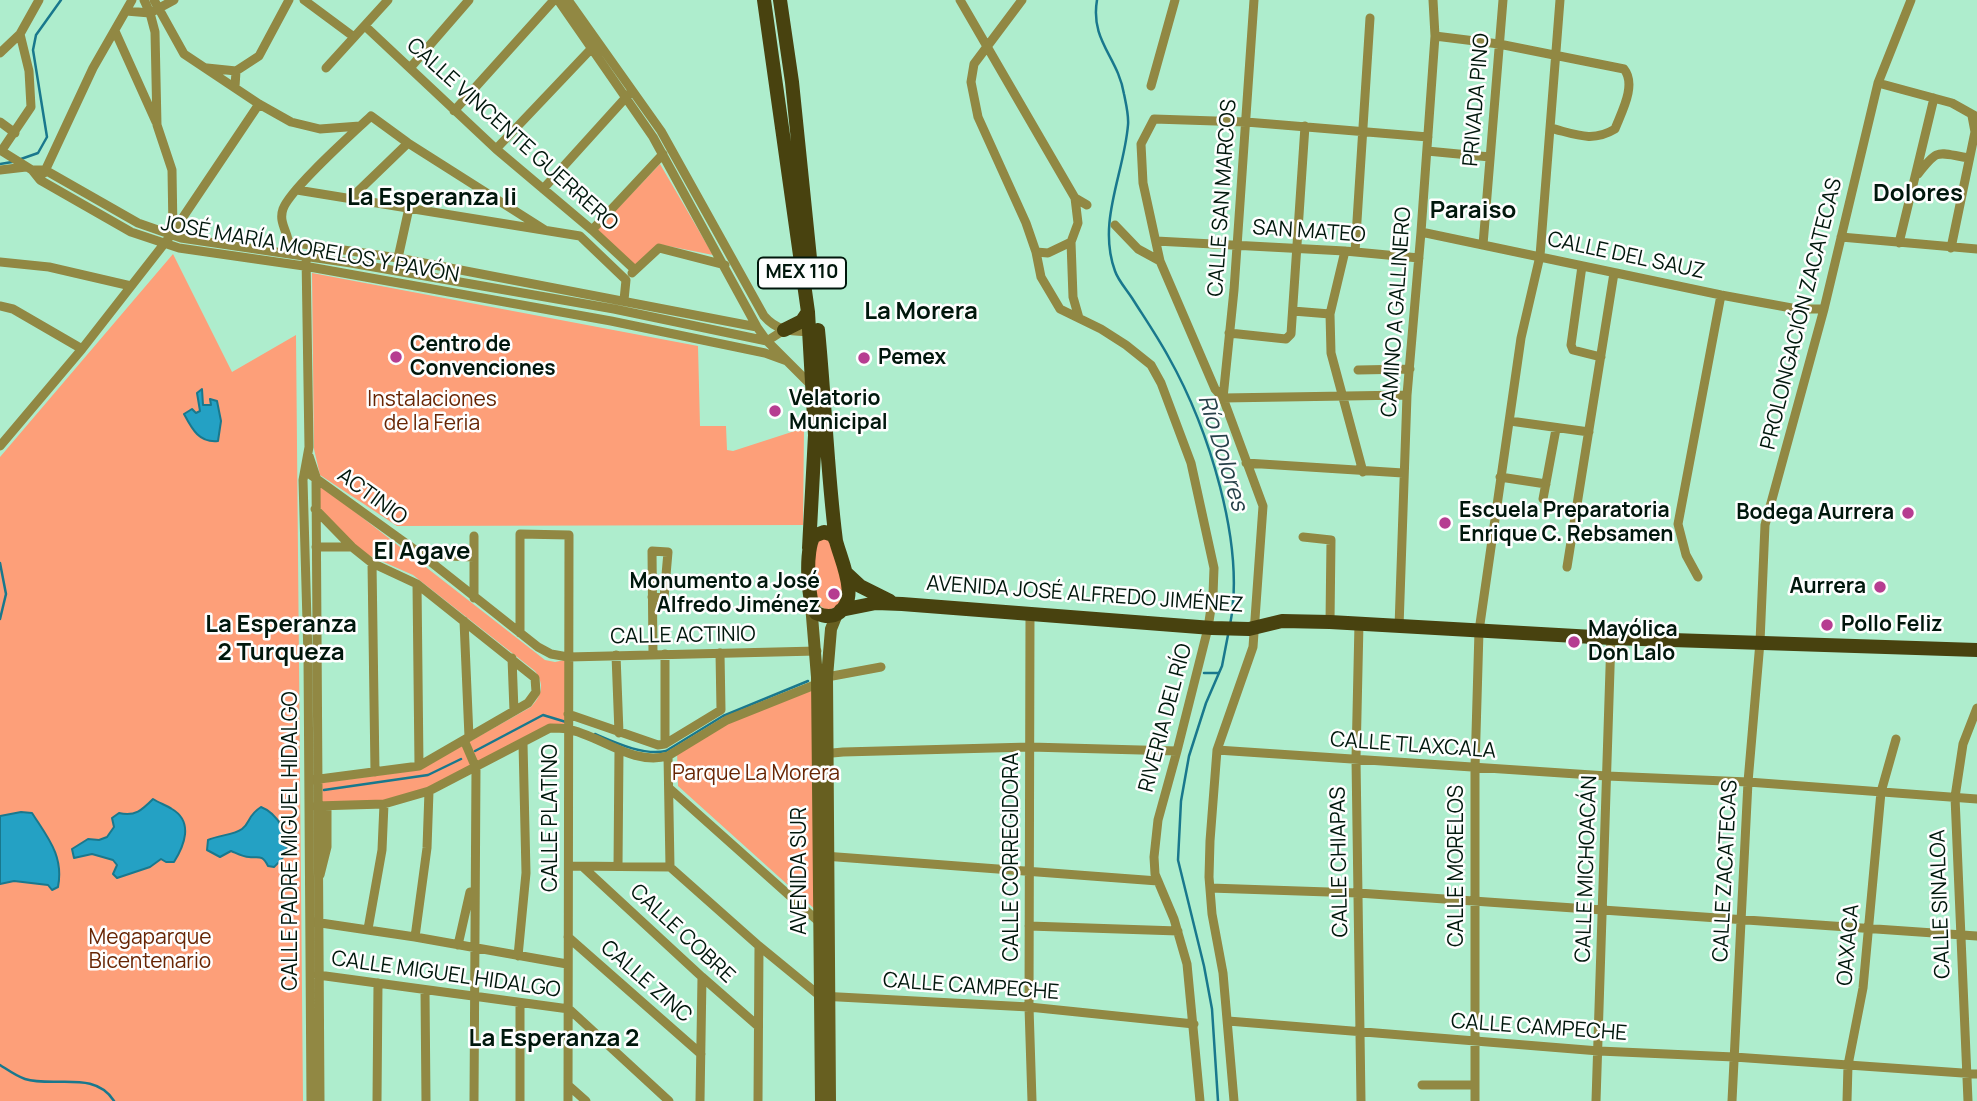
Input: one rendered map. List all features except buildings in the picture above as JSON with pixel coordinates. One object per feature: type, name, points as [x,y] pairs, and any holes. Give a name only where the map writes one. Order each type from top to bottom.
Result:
[{"type":"main road","name":"MEX 110","points":[[764,0],[808,312],[815,435],[809,548],[810,600]]},
{"type":"main road","name":"MEX 110","points":[[780,0],[792,82],[827,435],[828,487],[836,541],[849,590],[847,603],[839,612]]},
{"type":"main road","points":[[784,330],[802,321],[808,312]]},
{"type":"main road","points":[[809,332],[815,342],[822,421],[827,435]]},
{"type":"main road","points":[[809,548],[811,539],[818,533],[829,533],[836,541]]},
{"type":"main road","points":[[844,571],[860,586],[878,597],[902,604]]},
{"type":"main road","points":[[810,600],[816,613],[830,617],[839,612],[876,603],[902,604]]},
{"type":"main road","name":"AVENIDA SUR","points":[[810,600],[822,674],[825,996],[821,1101]]},
{"type":"main road","name":"AVENIDA JOSÉ ALFREDO JIMÉNEZ","points":[[902,604],[1210,628],[1252,628],[1282,621],[1330,622],[1611,638],[1977,650]]},
{"type":"main road","name":"AVENIDA SUR","points":[[822,674],[831,629],[839,612]]},
{"type":"main road","name":"AVENIDA SUR","points":[[824,856],[819,922],[830,1101]]},
{"type":"street","points":[[0,53],[20,34],[39,0]]},
{"type":"street","points":[[43,175],[93,68],[132,0]]},
{"type":"street","points":[[144,0],[156,9],[184,54],[259,104],[291,122],[320,129],[360,126]]},
{"type":"street","points":[[126,10],[156,9],[174,0]]},
{"type":"street","points":[[206,68],[236,71],[259,55],[289,0]]},
{"type":"street","points":[[304,0],[354,37]]},
{"type":"street","points":[[327,68],[388,0]]},
{"type":"street","points":[[410,68],[469,0]]},
{"type":"street","points":[[454,111],[556,0],[591,49],[661,131],[764,316],[773,326],[784,330],[809,332]]},
{"type":"street","points":[[568,0],[629,94],[757,327],[767,341],[813,387]]},
{"type":"street","points":[[960,0],[1074,198],[1078,223],[1071,242],[1073,297],[1079,318]]},
{"type":"street","name":"RIVERIA DEL RÍO","points":[[1022,0],[974,64],[971,82],[978,117],[1026,223],[1041,277],[1060,309],[1101,329],[1151,365],[1161,383],[1191,463],[1214,568],[1210,628],[1158,820],[1154,858],[1158,881],[1178,931],[1187,964],[1200,1101]]},
{"type":"street","points":[[1151,86],[1175,0]]},
{"type":"street","name":"CALLE SAN MARCOS","points":[[1223,398],[1254,0]]},
{"type":"street","name":"CAMINO A GALLINERO","points":[[1399,627],[1407,395],[1422,232],[1435,36],[1433,0]]},
{"type":"street","name":"PRIVADA PINO","points":[[1483,244],[1503,0]]},
{"type":"street","name":"CALLE MORELOS","points":[[1475,1101],[1475,768],[1479,631],[1521,338],[1540,256],[1560,0]]},
{"type":"street","name":"PROLONGACIÓN ZACATECAS","points":[[1759,642],[1765,525],[1824,309],[1878,83],[1911,0]]},
{"type":"street","points":[[156,9],[157,125]]},
{"type":"street","points":[[1363,472],[1331,353],[1330,314],[1350,251],[1363,131],[1370,18]]},
{"type":"street","name":"CALLE VINCENTE GUERRERO","points":[[365,26],[496,149],[635,270]]},
{"type":"street","points":[[115,31],[157,125],[172,170],[172,234]]},
{"type":"street","points":[[20,34],[29,71],[31,107],[4,152],[28,167]]},
{"type":"street","points":[[1435,36],[1556,55],[1624,69],[1628,74],[1629,89],[1615,129],[1602,137],[1584,137],[1550,128]]},
{"type":"street","points":[[496,149],[591,49]]},
{"type":"street","points":[[234,87],[236,71]]},
{"type":"street","points":[[1878,83],[1963,107],[1975,116],[1976,132],[1951,248]]},
{"type":"street","points":[[543,189],[629,94]]},
{"type":"street","points":[[1899,243],[1934,98]]},
{"type":"street","points":[[0,446],[82,349],[172,234],[259,104]]},
{"type":"street","points":[[288,265],[289,242],[281,221],[283,208],[297,190],[371,116],[545,230]]},
{"type":"street","points":[[1234,1101],[1228,1021],[1210,888],[1210,841],[1217,750],[1253,647],[1252,628],[1263,506],[1223,398],[1215,389],[1160,261],[1143,183],[1141,144],[1154,120],[1246,122],[1428,137]]},
{"type":"street","points":[[0,122],[15,133]]},
{"type":"street","points":[[1229,333],[1286,339],[1291,334],[1305,127]]},
{"type":"street","points":[[350,199],[408,142]]},
{"type":"street","points":[[1427,151],[1490,157]]},
{"type":"street","points":[[1915,177],[1932,155],[1938,153],[1969,158]]},
{"type":"street","points":[[592,230],[663,154]]},
{"type":"street","name":"JOSÉ MARÍA MORELOS Y PAVÓN","points":[[0,170],[28,167],[138,223],[172,234],[289,253],[305,261],[611,321],[787,360]]},
{"type":"street","name":"JOSÉ MARÍA MORELOS Y PAVÓN","points":[[43,175],[131,232],[179,248],[288,265],[305,261],[614,309],[767,341]]},
{"type":"street","points":[[297,190],[580,236],[626,280]]},
{"type":"street","points":[[1074,198],[1087,205]]},
{"type":"street","points":[[398,258],[409,208]]},
{"type":"street","points":[[1115,225],[1138,248],[1160,261]]},
{"type":"street","name":"CALLE DEL SAUZ","points":[[1422,232],[1721,295],[1797,309],[1824,309]]},
{"type":"street","points":[[1841,237],[1977,249]]},
{"type":"street","name":"SAN MATEO","points":[[1156,241],[1350,251],[1419,258]]},
{"type":"street","points":[[289,242],[398,258],[757,327]]},
{"type":"street","points":[[1036,252],[1048,253],[1071,242]]},
{"type":"street","points":[[624,300],[626,280],[659,248],[736,266]]},
{"type":"street","name":"CALLE PADRE MIGUEL HIDALGO","points":[[305,261],[309,455],[316,477],[311,1101]]},
{"type":"street","points":[[0,262],[49,267],[131,286]]},
{"type":"street","points":[[1582,266],[1571,345],[1573,350],[1601,357]]},
{"type":"street","points":[[1567,567],[1614,273]]},
{"type":"street","points":[[1698,577],[1686,555],[1678,524],[1721,295]]},
{"type":"street","points":[[0,306],[13,309],[82,349]]},
{"type":"street","points":[[1293,312],[1330,314]]},
{"type":"street","points":[[767,341],[784,330]]},
{"type":"street","points":[[1358,370],[1410,369]]},
{"type":"street","points":[[1223,398],[1407,395]]},
{"type":"street","points":[[1510,421],[1589,432]]},
{"type":"street","points":[[1543,499],[1556,429]]},
{"type":"street","name":"CALLE PADRE MIGUEL HIDALGO","points":[[309,455],[304,473],[313,657]]},
{"type":"street","points":[[1246,463],[1404,473]]},
{"type":"street","name":"ACTINIO","points":[[304,473],[316,477],[551,654]]},
{"type":"street","points":[[1500,477],[1546,484]]},
{"type":"street","points":[[313,780],[419,766],[528,703],[536,692],[535,678],[512,658],[417,584],[372,563],[352,547],[315,509]]},
{"type":"street","name":"CALLE PLATINO","points":[[520,633],[520,534],[569,536],[568,1101]]},
{"type":"street","points":[[474,536],[474,598]]},
{"type":"street","points":[[1303,537],[1331,540],[1330,622]]},
{"type":"street","points":[[316,547],[352,547]]},
{"type":"street","points":[[652,597],[664,598],[668,552],[652,551],[652,597],[653,654]]},
{"type":"street","points":[[422,555],[474,557]]},
{"type":"street","points":[[372,563],[375,772]]},
{"type":"street","points":[[417,584],[419,766]]},
{"type":"street","name":"CALLE CORREGIDORA","points":[[1030,614],[1029,1007],[1032,1101]]},
{"type":"street","points":[[464,621],[466,738],[476,768],[474,1101]]},
{"type":"street","name":"CALLE CHIAPAS","points":[[1359,623],[1356,759],[1361,1101]]},
{"type":"street","name":"CALLE MICHOACÁN","points":[[1596,1101],[1611,638]]},
{"type":"street","name":"CALLE ZACATECAS","points":[[1732,1101],[1748,782],[1759,642]]},
{"type":"street","name":"CALLE ACTINIO","points":[[551,654],[568,657],[817,651]]},
{"type":"street","points":[[316,806],[384,804],[429,791],[568,721],[658,745],[665,744],[721,710],[720,653]]},
{"type":"street","points":[[665,654],[665,744]]},
{"type":"street","points":[[616,655],[619,733]]},
{"type":"street","points":[[512,658],[514,711]]},
{"type":"street","points":[[568,721],[619,750],[659,758],[727,720],[822,674],[881,667]]},
{"type":"street","name":"CALLE SINALOA","points":[[1968,1101],[1955,797],[1963,744],[1977,708]]},
{"type":"street","name":"OAXACA","points":[[1847,1101],[1848,1065],[1863,988],[1881,792],[1896,739]]},
{"type":"street","points":[[518,956],[526,873],[523,743]]},
{"type":"street","points":[[823,754],[843,751],[1030,747],[1177,751]]},
{"type":"street","points":[[618,866],[619,750]]},
{"type":"street","name":"CALLE TLAXCALA","points":[[1217,750],[1607,776],[1748,782],[1977,799]]},
{"type":"street","points":[[668,755],[670,867]]},
{"type":"street","name":"CALLE PADRE MIGUEL HIDALGO","points":[[313,780],[317,887],[313,922],[318,975],[320,1101]]},
{"type":"street","points":[[668,788],[819,922]]},
{"type":"street","points":[[415,937],[427,849],[429,791]]},
{"type":"street","points":[[368,929],[382,850],[384,804]]},
{"type":"street","name":"CALLE PADRE MIGUEL HIDALGO","points":[[317,887],[327,847],[327,807]]},
{"type":"street","points":[[824,856],[1158,881]]},
{"type":"street","points":[[570,866],[670,867],[759,946],[825,996]]},
{"type":"street","name":"CALLE COBRE","points":[[583,867],[758,1026]]},
{"type":"street","points":[[458,944],[475,873]]},
{"type":"street","points":[[1210,888],[1358,893],[1977,936]]},
{"type":"street","points":[[313,922],[568,964]]},
{"type":"street","points":[[1029,926],[1178,931]]},
{"type":"street","name":"CALLE ZINC","points":[[568,937],[701,1054]]},
{"type":"street","points":[[758,1101],[759,946]]},
{"type":"street","name":"CALLE MIGUEL HIDALGO","points":[[318,975],[569,1009]]},
{"type":"street","points":[[700,1101],[702,977]]},
{"type":"street","points":[[377,1101],[378,983]]},
{"type":"street","points":[[425,990],[426,1101]]},
{"type":"street","name":"CALLE CAMPECHE","points":[[825,996],[1029,1007],[1194,1024]]},
{"type":"street","points":[[520,1003],[520,1101]]},
{"type":"street","points":[[569,1009],[669,1101]]},
{"type":"street","name":"CALLE CAMPECHE","points":[[1228,1021],[1599,1051],[1734,1057],[1977,1074]]},
{"type":"street","points":[[568,1085],[586,1101]]},
{"type":"street","points":[[1422,1085],[1475,1085]]},
{"type":"green space","points":[[660,164],[713,255],[658,244],[634,266],[597,230]]},
{"type":"green space","name":"Megaparque Bicentenario","points":[[173,254],[232,372],[296,335],[303,1101],[0,1101],[0,457]]},
{"type":"green space","name":"Instalaciones de la Feria","points":[[312,273],[698,346],[700,426],[726,426],[727,450],[733,451],[804,428],[803,525],[397,526],[320,475],[314,449]]},
{"type":"green space","points":[[318,483],[545,660],[565,660],[565,725],[428,788],[382,801],[321,803],[321,783],[419,770],[531,707],[540,694],[541,685],[535,671],[413,575],[361,552],[319,507]]},
{"type":"green space","points":[[827,534],[847,589],[842,606],[826,610],[819,605],[816,596],[814,558],[817,543]]},
{"type":"green space","name":"Parque La Morera","points":[[817,684],[819,913],[678,786],[677,750],[727,720]]},
{"type":"water","points":[[202,389],[203,405],[211,405],[210,399],[217,401],[221,421],[218,441],[201,437],[193,430],[184,414],[192,409],[196,413],[200,411],[197,393]]},
{"type":"water","points":[[153,799],[179,814],[185,827],[184,842],[174,862],[161,859],[150,867],[117,878],[113,874],[117,865],[113,860],[92,854],[74,858],[72,849],[88,839],[99,840],[107,837],[114,827],[112,818],[119,813],[138,812]]},
{"type":"water","points":[[261,807],[278,820],[287,841],[284,856],[274,867],[268,866],[260,857],[244,856],[231,851],[220,857],[207,850],[208,840],[242,829],[253,813]]},
{"type":"water","points":[[32,813],[57,857],[58,887],[52,890],[48,885],[14,881],[0,884],[0,816]]},
{"type":"waterway","points":[[21,159],[38,153],[47,137],[33,50],[36,35],[61,0]]},
{"type":"waterway","name":"Río Dolores","points":[[1097,0],[1097,27],[1121,81],[1128,118],[1126,143],[1110,216],[1110,253],[1118,278],[1159,341],[1183,385],[1209,451],[1220,487],[1233,559],[1234,593],[1230,625]]},
{"type":"waterway","points":[[0,164],[12,162]]},
{"type":"waterway","points":[[0,563],[6,594],[0,619]]},
{"type":"waterway","name":"Río Dolores","points":[[1218,1101],[1212,1009],[1178,860],[1181,801],[1189,756],[1206,703],[1222,666],[1228,635]]},
{"type":"waterway","points":[[1204,673],[1218,673]]},
{"type":"waterway","points":[[595,734],[639,750],[666,751],[723,716],[808,681]]},
{"type":"waterway","points":[[475,751],[543,715],[566,722]]},
{"type":"waterway","points":[[324,790],[428,775],[461,759]]},
{"type":"waterway","points":[[292,820],[296,797]]},
{"type":"waterway","points":[[280,825],[286,823]]},
{"type":"waterway","points":[[0,1065],[25,1079],[96,1086],[114,1101]]},
{"type":"place","name":"Centro de Convenciones","points":[[396,357]]},
{"type":"place","name":"Pemex","points":[[864,358]]},
{"type":"place","name":"Velatorio Municipal","points":[[775,411]]},
{"type":"place","name":"Bodega Aurrera","points":[[1908,513]]},
{"type":"place","name":"Escuela Preparatoria Enrique C. Rebsamen","points":[[1445,523]]},
{"type":"place","name":"Aurrera","points":[[1880,587]]},
{"type":"place","name":"Monumento a José Alfredo Jiménez","points":[[834,594]]},
{"type":"place","name":"Pollo Feliz","points":[[1827,625]]},
{"type":"place","name":"Mayólica Don Lalo","points":[[1574,642]]},
{"type":"district","name":"Dolores","points":[[1918,194]]},
{"type":"district","name":"La Esperanza Ii","points":[[432,198]]},
{"type":"district","name":"Paraiso","points":[[1473,211]]},
{"type":"district","name":"La Morera","points":[[921,312]]},
{"type":"district","name":"El Agave","points":[[422,552]]},
{"type":"district","name":"La Esperanza 2 Turqueza","points":[[281,639]]},
{"type":"district","name":"La Esperanza 2","points":[[554,1039]]}]
